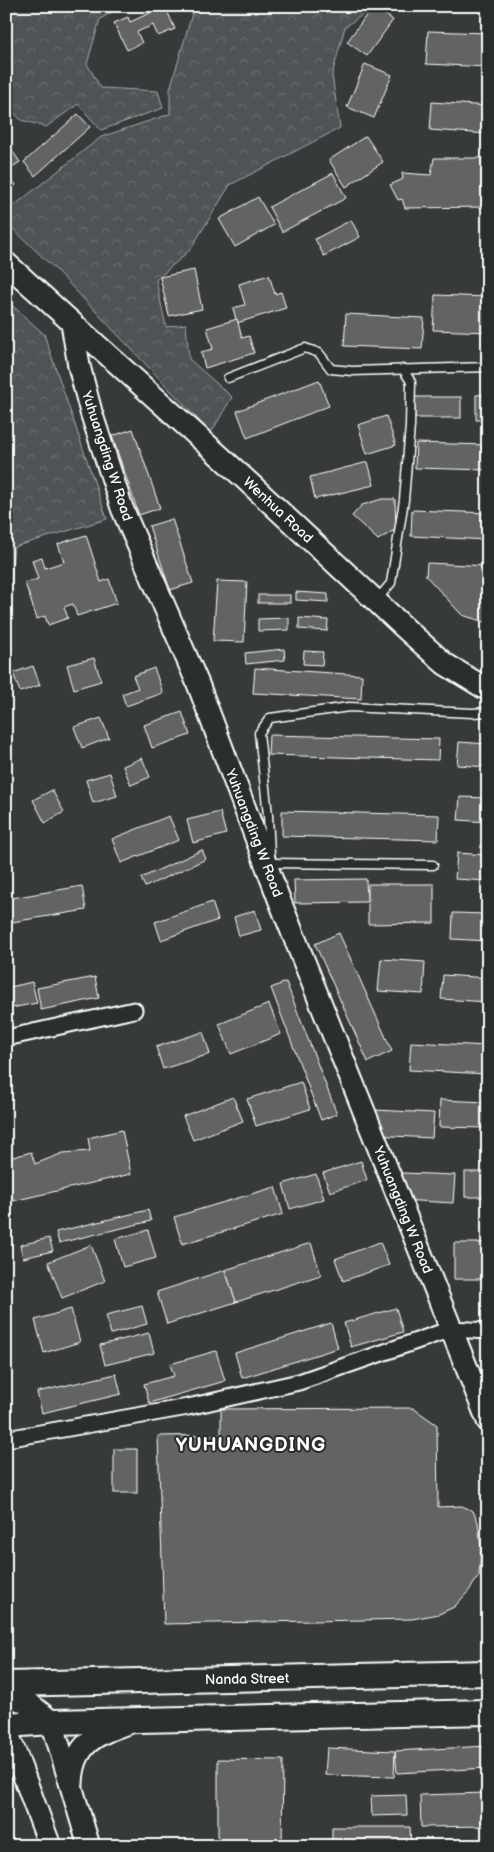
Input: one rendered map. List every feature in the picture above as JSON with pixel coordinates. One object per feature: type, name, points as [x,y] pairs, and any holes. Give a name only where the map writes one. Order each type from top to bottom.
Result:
[{"type":"main road","name":"Nanda Street","points":[[6,1684],[488,1673]]},
{"type":"main road","points":[[6,1726],[52,1722],[488,1712]]},
{"type":"street","points":[[6,262],[72,323]]},
{"type":"street","name":"Wenhua Road","points":[[72,323],[446,664],[488,690]]},
{"type":"street","name":"Yuhuangding W Road","points":[[72,323],[78,366],[122,508],[198,684],[279,899],[488,1421]]},
{"type":"street","points":[[6,1038],[134,1010]]},
{"type":"street","points":[[6,1439],[188,1407],[299,1382],[451,1329],[488,1331]]},
{"type":"street","points":[[6,1694],[31,1705],[52,1722],[89,1846]]},
{"type":"street","points":[[72,1790],[73,1766],[80,1751],[97,1736],[136,1720]]},
{"type":"street","points":[[6,1726],[50,1846]]},
{"type":"lane","points":[[228,378],[305,348],[319,352],[331,369],[352,371],[488,367]]},
{"type":"lane","points":[[376,601],[391,583],[404,500],[410,426],[411,382],[403,370]]},
{"type":"lane","points":[[279,899],[271,864],[268,815],[258,733],[270,718],[349,707],[472,714],[488,712]]},
{"type":"lane","points":[[271,864],[433,865]]},
{"type":"green space","points":[[6,6],[124,6],[100,19],[87,64],[101,88],[158,91],[163,108],[101,130],[78,104],[46,127],[21,120],[6,104]]},
{"type":"green space","points":[[188,6],[375,6],[345,27],[332,75],[340,128],[230,185],[190,250],[156,280],[166,327],[186,324],[189,359],[232,397],[211,433],[58,272],[6,222],[6,212],[101,137],[170,114],[170,89],[192,14]]},
{"type":"green space","points":[[6,300],[44,334],[107,519],[14,547],[6,626]]},
{"type":"building","points":[[151,6],[165,6],[175,29],[158,36],[153,25],[137,32],[142,43],[127,50],[114,23],[128,17],[130,22],[150,13],[148,8]]},
{"type":"building","points":[[373,6],[393,20],[367,56],[347,42]]},
{"type":"building","points":[[428,31],[488,33],[488,67],[426,64]]},
{"type":"building","points":[[365,64],[392,75],[374,118],[347,107]]},
{"type":"building","points":[[432,102],[488,106],[488,134],[430,130]]},
{"type":"building","points":[[78,114],[90,127],[35,176],[24,162]]},
{"type":"building","points":[[366,136],[383,162],[346,187],[329,160]]},
{"type":"building","points":[[6,142],[20,162],[12,167],[6,159]]},
{"type":"building","points":[[434,158],[488,158],[488,207],[405,208],[402,199],[398,200],[390,185],[403,179],[402,173],[431,175]]},
{"type":"building","points":[[333,173],[346,198],[282,232],[269,207]]},
{"type":"building","points":[[9,175],[16,185],[6,192],[6,177]]},
{"type":"building","points":[[258,197],[274,225],[235,247],[219,219]]},
{"type":"building","points":[[351,220],[360,237],[324,256],[315,239]]},
{"type":"building","points":[[194,270],[202,309],[169,316],[160,277]]},
{"type":"building","points":[[269,275],[275,294],[281,292],[286,308],[237,323],[233,308],[245,305],[239,284]]},
{"type":"building","points":[[435,295],[488,297],[488,332],[433,330]]},
{"type":"building","points":[[346,314],[424,318],[422,349],[344,346]]},
{"type":"building","points":[[237,319],[242,338],[249,336],[254,353],[205,368],[201,352],[213,349],[207,328]]},
{"type":"building","points":[[319,380],[329,406],[247,438],[237,411]]},
{"type":"building","points":[[488,394],[488,420],[476,420],[476,395]]},
{"type":"building","points":[[415,397],[461,397],[461,418],[415,418]]},
{"type":"building","points":[[386,416],[396,445],[367,454],[358,425]]},
{"type":"building","points":[[133,429],[160,508],[139,515],[112,436]]},
{"type":"building","points":[[416,443],[488,445],[488,470],[415,468]]},
{"type":"building","points":[[368,462],[374,485],[315,499],[310,477]]},
{"type":"building","points":[[382,499],[395,499],[396,529],[378,540],[352,516],[362,505]]},
{"type":"building","points":[[412,510],[488,513],[488,540],[411,536]]},
{"type":"building","points":[[172,519],[193,583],[170,590],[149,526]]},
{"type":"building","points":[[86,535],[101,582],[109,579],[117,603],[77,616],[73,604],[64,607],[68,618],[48,625],[45,616],[37,619],[25,583],[38,579],[32,560],[42,557],[45,568],[64,562],[58,544]]},
{"type":"building","points":[[427,563],[488,566],[488,623],[462,615],[426,576]]},
{"type":"building","points":[[217,581],[247,582],[244,642],[213,641]]},
{"type":"building","points":[[296,592],[328,594],[328,602],[296,600]]},
{"type":"building","points":[[258,595],[290,595],[290,603],[258,603]]},
{"type":"building","points":[[289,618],[289,630],[258,631],[258,619]]},
{"type":"building","points":[[299,618],[328,620],[327,631],[299,629]]},
{"type":"building","points":[[284,649],[285,660],[246,664],[245,653]]},
{"type":"building","points":[[304,651],[323,652],[322,665],[303,664]]},
{"type":"building","points":[[94,658],[101,681],[74,689],[67,665]]},
{"type":"building","points":[[33,666],[40,685],[20,692],[13,673]]},
{"type":"building","points":[[154,668],[163,693],[126,706],[122,694],[138,688],[133,676]]},
{"type":"building","points":[[255,668],[362,675],[361,699],[253,693]]},
{"type":"building","points":[[182,712],[190,735],[152,748],[144,725]]},
{"type":"building","points":[[101,718],[109,738],[82,748],[74,727]]},
{"type":"building","points":[[269,735],[439,739],[438,760],[268,755]]},
{"type":"building","points":[[459,742],[488,744],[488,767],[457,765]]},
{"type":"building","points":[[142,758],[150,777],[131,785],[123,766]]},
{"type":"building","points":[[110,773],[117,796],[93,803],[86,780]]},
{"type":"building","points":[[52,790],[64,812],[45,823],[33,800]]},
{"type":"building","points":[[460,797],[488,798],[488,822],[458,820]]},
{"type":"building","points":[[282,811],[439,815],[438,840],[282,836]]},
{"type":"building","points":[[220,812],[226,834],[193,843],[187,820]]},
{"type":"building","points":[[169,816],[179,840],[121,863],[112,839]]},
{"type":"building","points":[[202,850],[206,859],[145,887],[141,878]]},
{"type":"building","points":[[457,853],[488,855],[488,881],[455,879]]},
{"type":"building","points":[[366,879],[367,902],[295,903],[294,880]]},
{"type":"building","points":[[368,884],[434,884],[434,923],[368,924]]},
{"type":"building","points":[[82,886],[86,910],[6,923],[6,899]]},
{"type":"building","points":[[212,902],[218,920],[161,940],[155,922]]},
{"type":"building","points":[[255,910],[261,930],[239,936],[234,917]]},
{"type":"building","points":[[453,913],[488,914],[488,941],[452,939]]},
{"type":"building","points":[[339,933],[392,1051],[368,1062],[315,944]]},
{"type":"building","points":[[381,959],[425,962],[423,994],[378,991]]},
{"type":"building","points":[[443,975],[488,978],[488,1002],[441,999]]},
{"type":"building","points":[[95,977],[99,998],[41,1010],[37,988]]},
{"type":"building","points":[[32,982],[37,1003],[6,1009],[6,988]]},
{"type":"building","points":[[286,982],[337,1114],[321,1120],[271,988]]},
{"type":"building","points":[[269,1004],[281,1034],[231,1054],[219,1024]]},
{"type":"building","points":[[203,1032],[210,1054],[163,1069],[156,1047]]},
{"type":"building","points":[[411,1042],[488,1046],[488,1074],[409,1070]]},
{"type":"building","points":[[301,1082],[310,1109],[256,1126],[247,1099]]},
{"type":"building","points":[[233,1097],[243,1121],[193,1140],[183,1116]]},
{"type":"building","points":[[440,1100],[488,1102],[488,1128],[439,1127]]},
{"type":"building","points":[[375,1110],[434,1113],[432,1138],[373,1135]]},
{"type":"building","points":[[122,1130],[131,1174],[13,1201],[6,1177],[6,1159],[31,1152],[35,1164],[63,1153],[90,1151],[88,1138]]},
{"type":"building","points":[[361,1161],[367,1180],[330,1192],[323,1173]]},
{"type":"building","points":[[465,1172],[488,1172],[488,1197],[465,1197]]},
{"type":"building","points":[[402,1173],[455,1175],[453,1203],[401,1200]]},
{"type":"building","points":[[316,1174],[324,1199],[290,1209],[283,1184]]},
{"type":"building","points":[[275,1187],[283,1214],[182,1244],[174,1217]]},
{"type":"building","points":[[148,1210],[151,1221],[59,1243],[56,1232]]},
{"type":"building","points":[[148,1230],[156,1258],[123,1267],[115,1239]]},
{"type":"building","points":[[49,1238],[53,1251],[23,1258],[20,1245]]},
{"type":"building","points":[[380,1242],[389,1265],[343,1281],[335,1259]]},
{"type":"building","points":[[311,1243],[321,1275],[236,1302],[225,1270]]},
{"type":"building","points":[[454,1243],[488,1243],[488,1279],[454,1279]]},
{"type":"building","points":[[91,1245],[105,1281],[62,1298],[48,1262]]},
{"type":"building","points":[[225,1270],[236,1302],[167,1324],[157,1292]]},
{"type":"building","points":[[142,1306],[147,1324],[111,1334],[106,1315]]},
{"type":"building","points":[[396,1308],[403,1332],[351,1347],[344,1323]]},
{"type":"building","points":[[71,1309],[80,1342],[44,1353],[35,1320]]},
{"type":"building","points":[[331,1323],[338,1348],[242,1378],[235,1353]]},
{"type":"building","points":[[149,1333],[154,1353],[105,1365],[100,1345]]},
{"type":"building","points":[[216,1351],[225,1381],[149,1403],[144,1384],[174,1376],[170,1364]]},
{"type":"building","points":[[116,1374],[121,1394],[42,1413],[37,1392]]},
{"type":"building","points":[[413,1408],[437,1425],[438,1507],[462,1506],[473,1511],[478,1522],[481,1548],[479,1576],[454,1607],[439,1614],[412,1619],[164,1624],[158,1436],[221,1435],[221,1409]]},
{"type":"building","points":[[114,1449],[137,1449],[137,1493],[114,1493]]},
{"type":"building","points":[[488,1746],[488,1768],[397,1773],[395,1751]]},
{"type":"building","points":[[327,1748],[395,1751],[394,1777],[325,1775]]},
{"type":"building","points":[[218,1759],[283,1760],[282,1846],[218,1846]]},
{"type":"building","points":[[487,1793],[488,1826],[421,1827],[420,1795]]},
{"type":"building","points":[[406,1795],[407,1815],[372,1816],[371,1796]]},
{"type":"building","points":[[332,1827],[410,1827],[411,1846],[332,1846]]},
{"type":"district","name":"YUHUANGDING","points":[[251,1445]]}]
